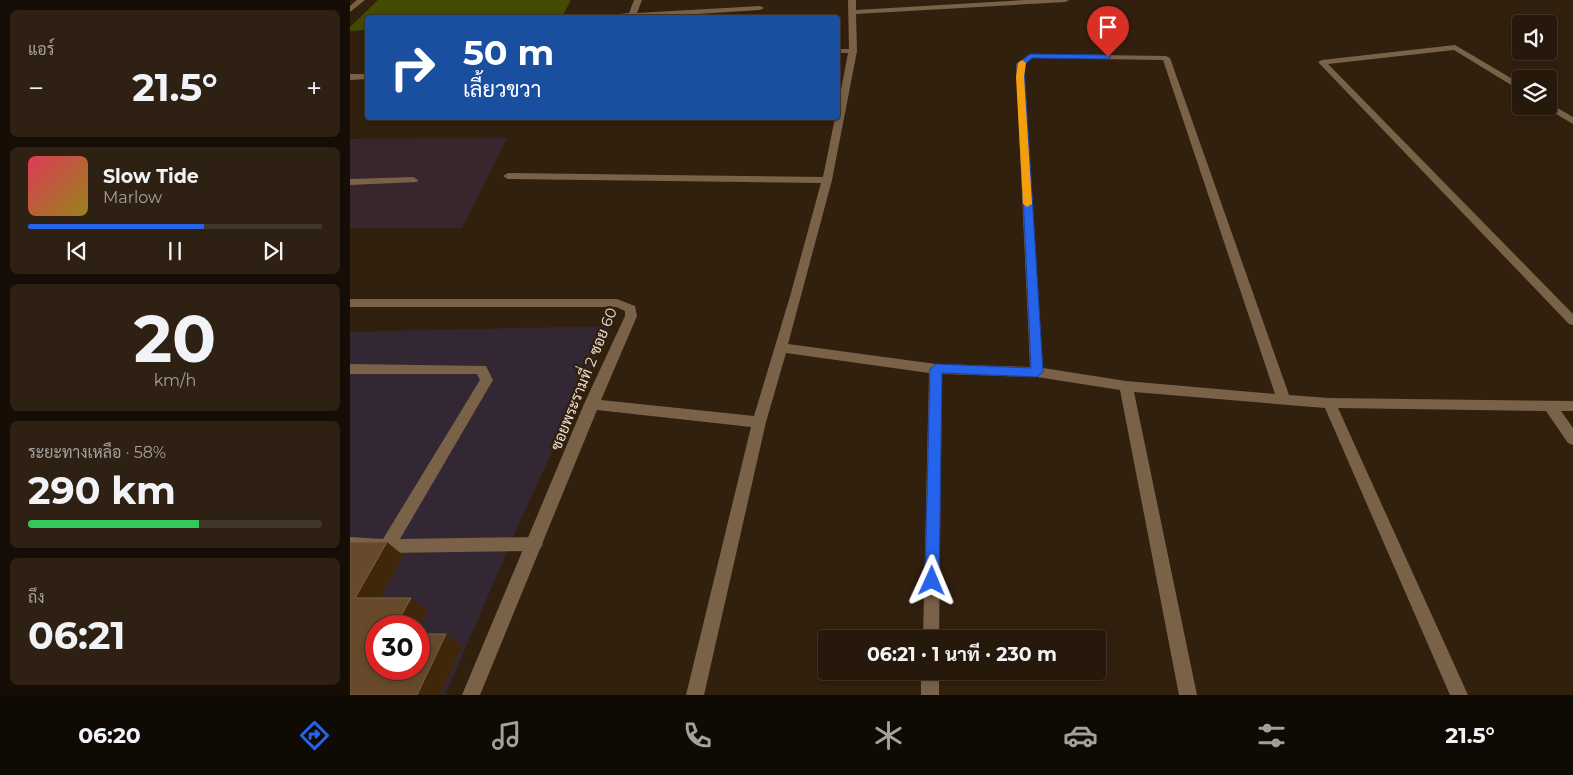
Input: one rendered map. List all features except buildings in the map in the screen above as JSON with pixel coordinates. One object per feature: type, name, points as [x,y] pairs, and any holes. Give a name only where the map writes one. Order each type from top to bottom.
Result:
[{"type":"street","points":[[350,10],[361,0]]},
{"type":"street","points":[[631,15],[638,0]]},
{"type":"street","points":[[840,118],[854,51],[853,6],[1065,0]]},
{"type":"street","points":[[642,15],[760,4]]},
{"type":"street","points":[[1512,82],[1456,47],[1322,62],[1573,321]]},
{"type":"street","points":[[840,51],[854,51]]},
{"type":"street","points":[[1037,372],[1020,64],[1030,56],[1166,58],[1284,400]]},
{"type":"street","points":[[350,77],[365,76]]},
{"type":"street","points":[[1557,111],[1573,121]]},
{"type":"street","points":[[695,695],[759,422],[827,180],[840,120]]},
{"type":"street","points":[[508,176],[827,180]]},
{"type":"street","points":[[350,182],[412,180]]},
{"type":"street","name":"ซอยพระรามที่ 2 ซอย 60","points":[[350,303],[608,303],[625,305],[631,309],[631,316],[591,404],[535,544],[471,695]]},
{"type":"street","points":[[780,348],[936,369],[1037,372],[1126,386],[1284,400],[1329,403],[1573,406]]},
{"type":"street","points":[[350,369],[481,369],[487,380],[388,546]]},
{"type":"street","points":[[931,630],[936,369]]},
{"type":"street","points":[[1126,386],[1188,695]]},
{"type":"street","points":[[1329,403],[1459,695]]},
{"type":"street","points":[[591,404],[759,422]]},
{"type":"street","points":[[1551,407],[1573,439]]},
{"type":"street","points":[[350,544],[388,546],[535,544]]},
{"type":"street","points":[[930,680],[930,695]]},
{"type":"shaded area","points":[[507,138],[462,228],[350,228],[350,139]]},
{"type":"shaded area","points":[[611,326],[525,510],[445,695],[350,695],[350,332]]},
{"type":"green space","points":[[378,0],[571,0],[563,15],[365,15],[365,30],[350,31],[350,27]]},
{"type":"slow traffic","points":[[1022,63],[1020,64],[1020,77],[1027,204]]},
{"type":"route","points":[[932,581],[936,369],[1037,372],[1020,64],[1030,56],[1108,57]]}]
